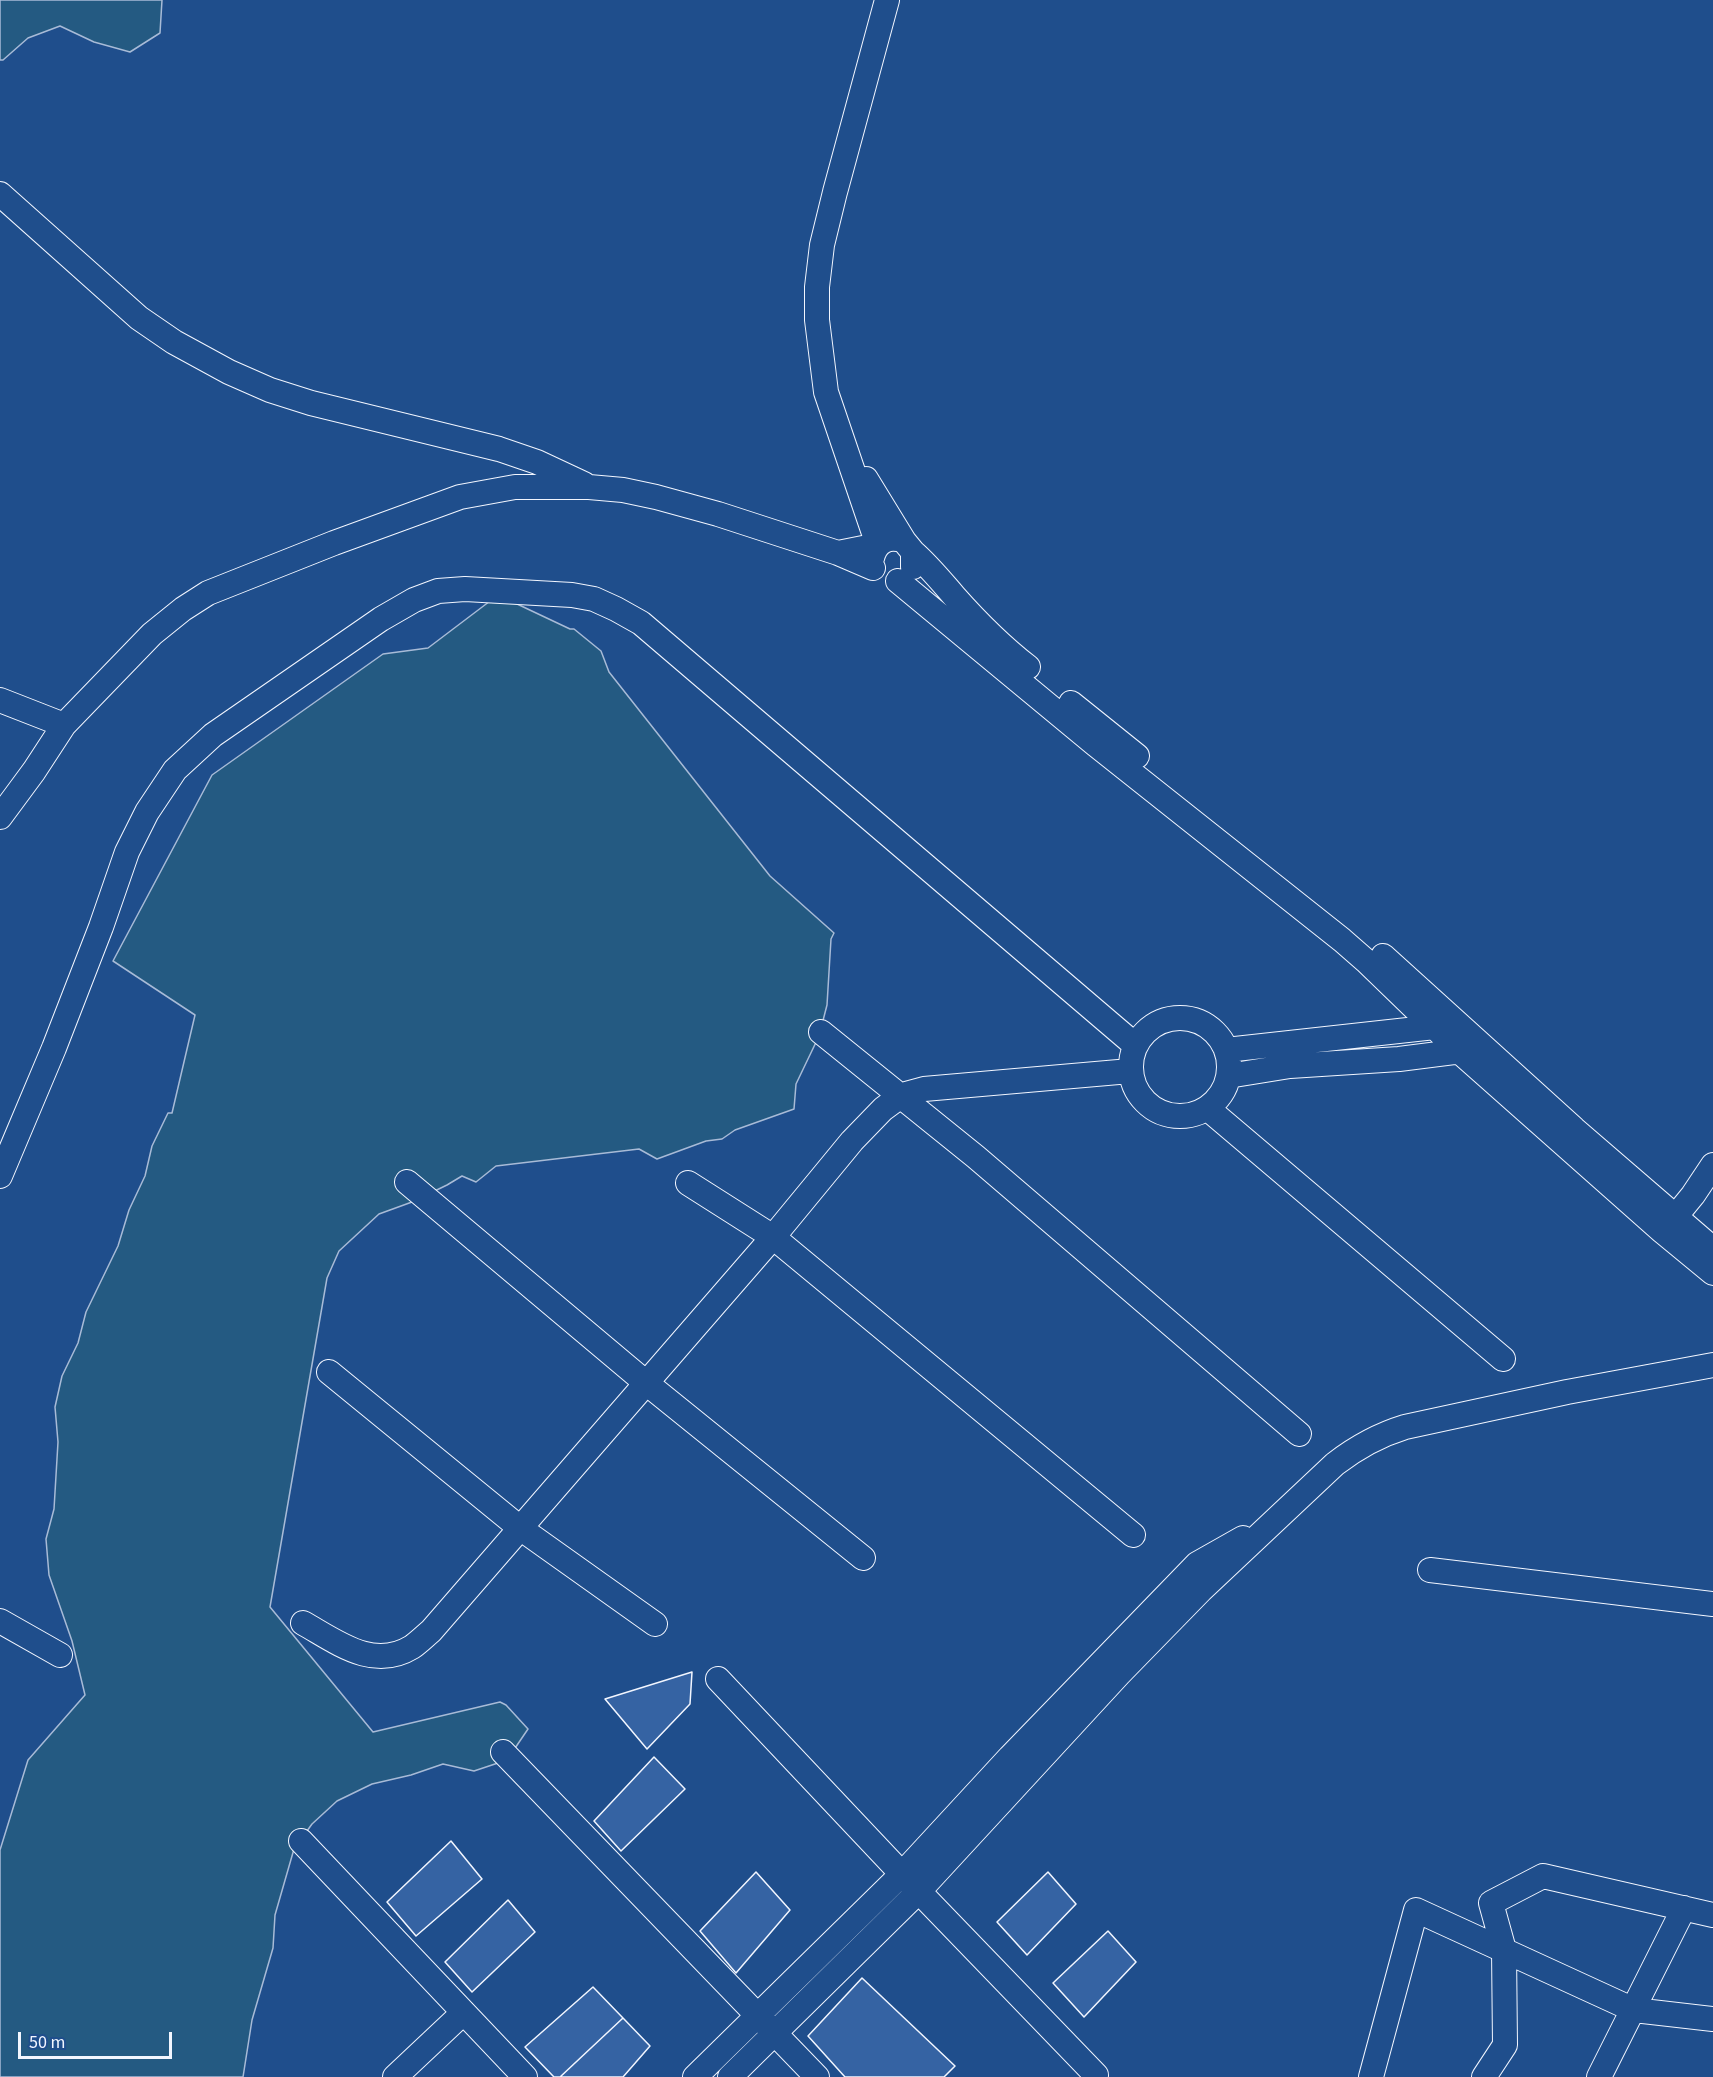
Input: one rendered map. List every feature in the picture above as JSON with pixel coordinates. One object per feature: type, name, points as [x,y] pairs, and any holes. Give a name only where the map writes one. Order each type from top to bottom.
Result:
[{"type":"street","points":[[887,0],[822,245],[817,287],[817,320],[826,392],[845,443],[875,556],[884,579],[898,581],[1095,744],[1342,940],[1433,1027],[1472,1050],[1713,1249]]},
{"type":"street","points":[[0,195],[139,318],[174,342],[229,372],[270,390],[310,402],[499,449],[537,462],[589,487]]},
{"type":"street","points":[[845,443],[909,546],[1008,651],[1326,906],[1458,1025],[1472,1050],[1662,1231],[1713,1273]]},
{"type":"street","points":[[0,817],[64,725],[152,634],[183,609],[208,593],[334,543],[460,497],[515,488],[589,487],[623,490],[675,501],[838,553],[875,556],[893,538],[909,546],[915,564],[909,575],[898,581]]},
{"type":"street","points":[[0,1176],[54,1048],[101,927],[127,852],[147,812],[175,770],[213,735],[381,619],[414,600],[438,591],[465,589],[572,595],[594,599],[640,623],[1135,1046]]},
{"type":"street","points":[[0,700],[64,725]]},
{"type":"street","points":[[1188,1018],[1201,1022],[1212,1029],[1226,1050],[1229,1063],[1228,1076],[1217,1099],[1207,1108],[1183,1116],[1158,1112],[1139,1095],[1133,1083],[1131,1058],[1135,1046],[1142,1035],[1163,1020],[1188,1018]]},
{"type":"street","points":[[1228,1076],[1289,1054],[1433,1027],[1458,1025]]},
{"type":"street","points":[[821,1032],[985,1164],[1299,1434]]},
{"type":"street","points":[[1226,1050],[1399,1059],[1472,1050]]},
{"type":"street","points":[[303,1623],[351,1650],[377,1658],[396,1654],[412,1647],[431,1631],[773,1237],[852,1141],[883,1109],[902,1095],[935,1088],[1131,1071]]},
{"type":"street","points":[[1207,1108],[1503,1359]]},
{"type":"street","points":[[1675,1217],[1713,1165]]},
{"type":"street","points":[[407,1182],[645,1382],[863,1558]]},
{"type":"street","points":[[688,1183],[773,1237],[1133,1535]]},
{"type":"street","points":[[730,2077],[774,2035],[910,1883],[975,1795],[1010,1757],[1201,1590],[1335,1464],[1353,1450],[1380,1435],[1405,1427],[1556,1394],[1713,1365]]},
{"type":"street","points":[[329,1372],[520,1528],[655,1624]]},
{"type":"street","points":[[1430,1570],[1713,1604]]},
{"type":"street","points":[[0,1621],[60,1655]]},
{"type":"street","points":[[695,2077],[758,2016],[992,1812],[1028,1774],[1112,1666]]},
{"type":"street","points":[[718,1679],[910,1883],[1096,2075]]},
{"type":"street","points":[[503,1752],[817,2077]]},
{"type":"street","points":[[1010,1757],[1028,1774]]},
{"type":"street","points":[[975,1795],[992,1812]]},
{"type":"street","points":[[301,1841],[525,2077]]},
{"type":"street","points":[[1484,2077],[1505,2045],[1504,1950],[1491,1903],[1543,1876],[1713,1915]]},
{"type":"street","points":[[1599,2077],[1684,1908]]},
{"type":"street","points":[[1371,2077],[1416,1910],[1634,2010],[1713,2019]]},
{"type":"street","points":[[395,2077],[463,2013]]},
{"type":"shaded area","points":[[0,0],[162,0],[160,33],[130,52],[94,42],[60,26],[28,38],[3,60],[0,60]]},
{"type":"shaded area","points":[[498,595],[574,629],[601,651],[609,672],[770,876],[834,933],[831,939],[827,1005],[819,1036],[796,1084],[794,1109],[735,1130],[722,1139],[706,1141],[657,1159],[639,1149],[496,1166],[476,1182],[462,1176],[412,1202],[379,1214],[339,1251],[327,1278],[270,1607],[373,1732],[500,1702],[506,1705],[528,1729],[507,1760],[474,1771],[443,1764],[411,1775],[372,1784],[337,1801],[312,1824],[294,1849],[275,1915],[273,1948],[252,2020],[243,2077],[0,2077],[0,1850],[28,1760],[85,1695],[72,1641],[49,1575],[46,1539],[54,1509],[58,1442],[55,1407],[62,1376],[78,1343],[86,1312],[118,1246],[129,1210],[145,1176],[152,1146],[168,1113],[172,1113],[195,1015],[113,961],[212,775],[383,654],[428,648]]},
{"type":"building","points":[[692,1672],[690,1704],[647,1749],[605,1699]]},
{"type":"building","points":[[654,1757],[685,1789],[621,1851],[594,1821]]},
{"type":"building","points":[[451,1841],[482,1879],[416,1936],[387,1902]]},
{"type":"building","points":[[756,1872],[790,1910],[736,1973],[700,1931]]},
{"type":"building","points":[[1048,1872],[1076,1904],[1027,1955],[997,1922]]},
{"type":"building","points":[[508,1900],[535,1932],[472,1992],[445,1962]]},
{"type":"building","points":[[1108,1931],[1136,1962],[1084,2017],[1053,1983]]},
{"type":"building","points":[[862,1978],[955,2066],[944,2077],[845,2077],[808,2036]]},
{"type":"building","points":[[593,1987],[623,2018],[560,2077],[554,2077],[525,2047]]},
{"type":"building","points":[[623,2018],[650,2046],[623,2077],[560,2077]]}]
